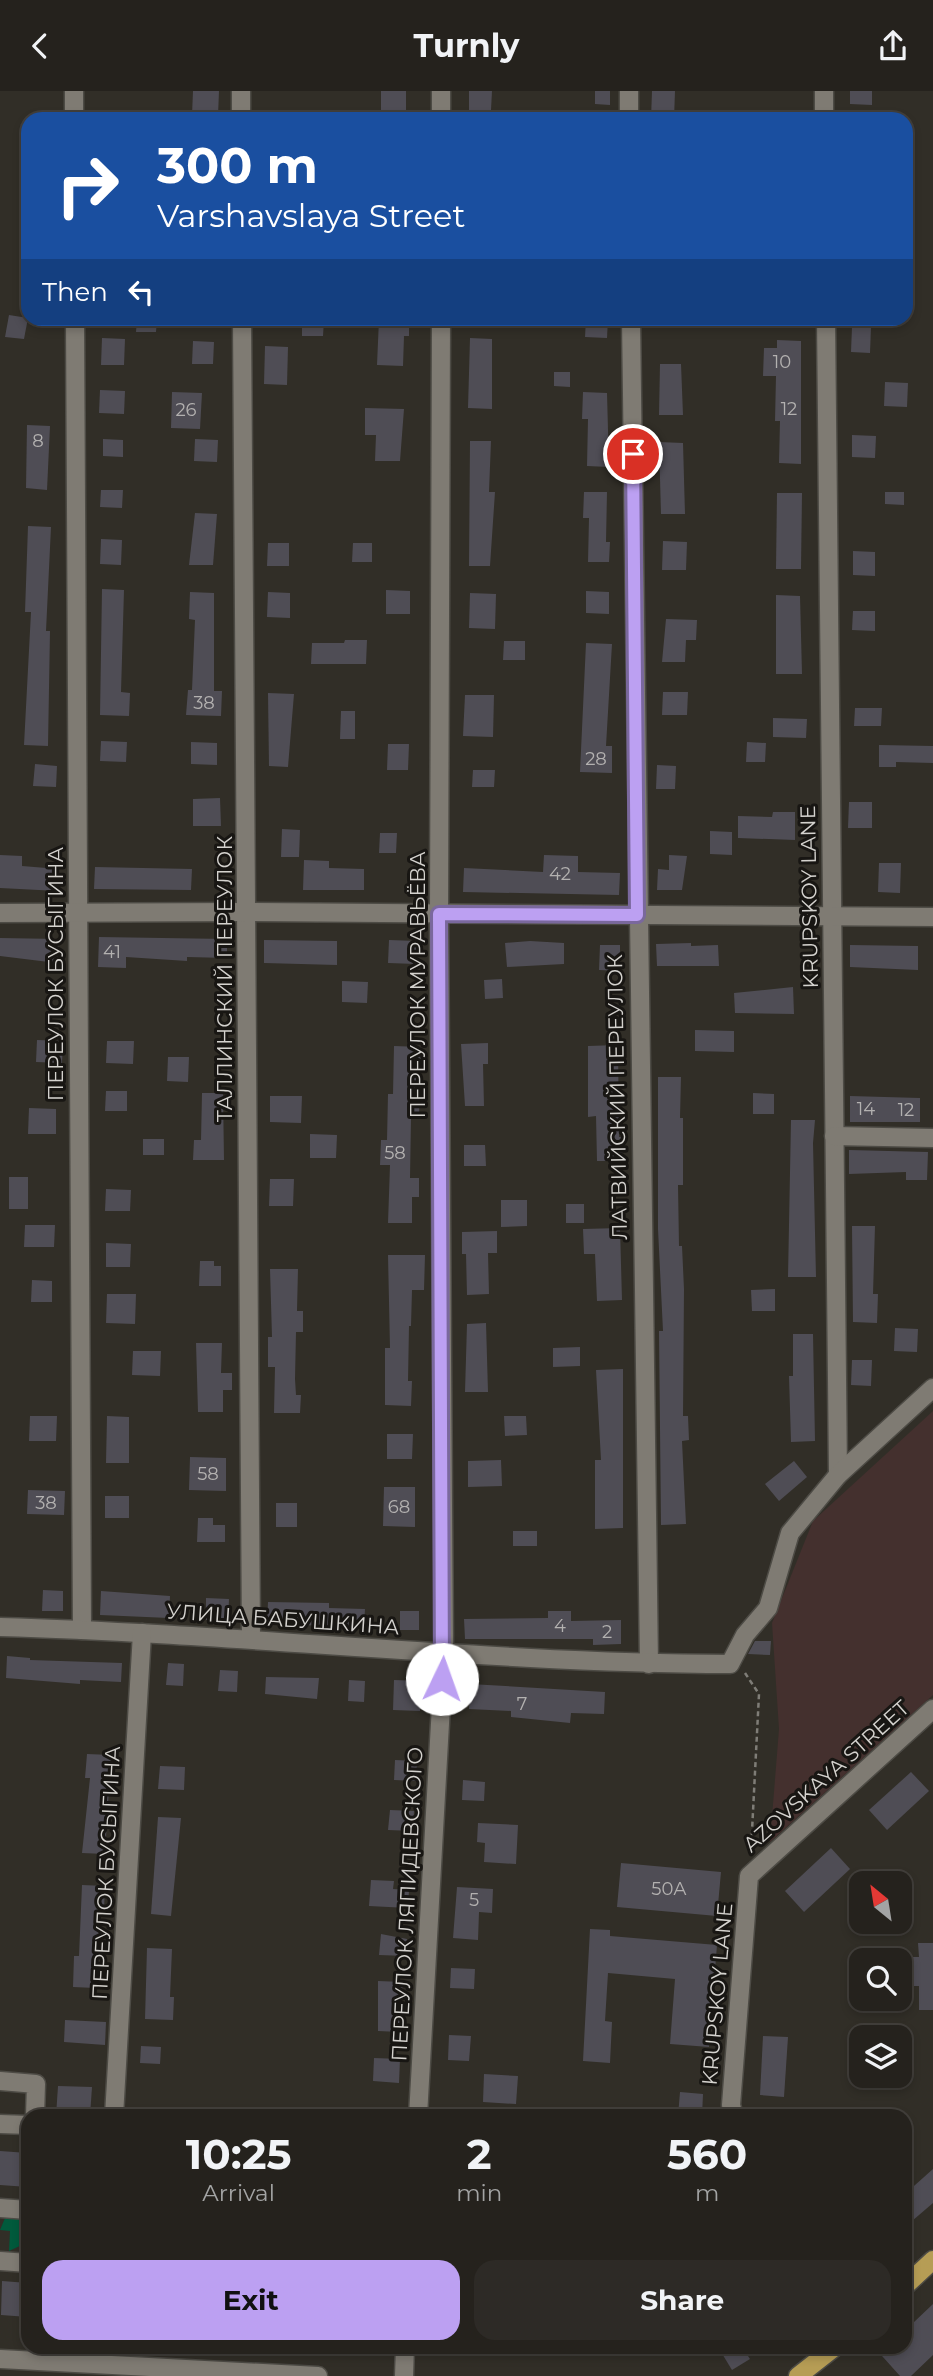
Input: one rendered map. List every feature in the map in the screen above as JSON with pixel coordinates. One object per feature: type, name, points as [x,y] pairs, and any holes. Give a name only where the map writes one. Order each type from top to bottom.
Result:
[{"type":"main road","points":[[912,2280],[933,2260]]},
{"type":"main road","points":[[798,2376],[826,2354]]},
{"type":"street","points":[[74,91],[74,112]]},
{"type":"street","points":[[241,91],[241,112]]},
{"type":"street","points":[[441,91],[441,112]]},
{"type":"street","points":[[629,91],[629,112]]},
{"type":"street","points":[[824,91],[824,112]]},
{"type":"street","name":"ПЕРЕУЛОК БУСЫГИНА","points":[[75,326],[82,1630]]},
{"type":"street","name":"ТАЛЛИНСКИЙ ПЕРЕУЛОК","points":[[242,326],[251,1638]]},
{"type":"street","name":"ПЕРЕУЛОК МУРАВЬЁВА","points":[[441,326],[439,914],[444,1652]]},
{"type":"street","name":"ЛАТВИЙСКИЙ ПЕРЕУЛОК","points":[[631,326],[649,1664]]},
{"type":"street","name":"KRUPSKOY LANE","points":[[826,326],[838,1475]]},
{"type":"street","points":[[0,913],[933,917]]},
{"type":"street","points":[[834,1136],[933,1137]]},
{"type":"street","points":[[730,1664],[745,1635],[768,1608],[790,1533],[838,1475],[933,1388]]},
{"type":"street","name":"УЛИЦА БАБУШКИНА","points":[[0,1627],[251,1638],[649,1664],[730,1664]]},
{"type":"street","name":"ПЕРЕУЛОК БУСЫГИНА","points":[[114,2109],[142,1633]]},
{"type":"street","name":"ПЕРЕУЛОК ЛЯПИДЕВСКОГО","points":[[418,2109],[444,1652]]},
{"type":"street","name":"AZOVSKAYA STREET","points":[[749,1876],[933,1709]]},
{"type":"street","name":"KRUPSKOY LANE","points":[[732,2109],[749,1876]]},
{"type":"street","points":[[0,2081],[36,2084],[35,2109]]},
{"type":"street","points":[[0,2124],[21,2125]]},
{"type":"street","points":[[0,2208],[21,2210]]},
{"type":"street","points":[[0,2261],[21,2262]]},
{"type":"street","points":[[404,2376],[405,2354]]},
{"type":"street","points":[[0,2359],[101,2356],[318,2376]]},
{"type":"path","points":[[730,1664],[748,1675],[759,1694],[757,1777],[749,1876]]},
{"type":"shaded area","points":[[933,1411],[933,1695],[770,1842],[779,1729],[772,1623],[813,1521]]},
{"type":"green space","points":[[16,2217],[21,2220],[21,2245],[9,2251],[10,2231],[0,2230],[5,2218]]},
{"type":"building","points":[[193,91],[219,91],[218,112],[192,112]]},
{"type":"building","points":[[381,91],[406,91],[406,112],[381,112]]},
{"type":"building","points":[[469,91],[492,91],[491,110],[469,110]]},
{"type":"building","points":[[595,91],[610,91],[610,105],[595,104]]},
{"type":"building","points":[[652,91],[675,91],[674,112],[651,112]]},
{"type":"building","points":[[850,91],[872,91],[872,105],[850,104]]},
{"type":"building","points":[[9,315],[21,317],[21,326],[26,326],[24,339],[5,337]]},
{"type":"building","points":[[136,326],[156,326],[156,332],[136,332]]},
{"type":"building","points":[[302,326],[324,326],[323,336],[302,336]]},
{"type":"building","points":[[379,326],[409,326],[409,336],[404,336],[403,366],[377,365]]},
{"type":"building","points":[[586,326],[608,326],[607,338],[585,337]]},
{"type":"building","points":[[852,327],[871,327],[870,353],[851,352]]},
{"type":"building","points":[[102,338],[125,339],[124,365],[101,365]]},
{"type":"building","points":[[470,338],[492,339],[492,409],[468,408]]},
{"type":"building","points":[[777,340],[801,341],[801,464],[779,463],[780,421],[775,421],[776,376],[763,376],[764,348],[777,348]]},
{"type":"building","points":[[193,341],[214,342],[213,364],[192,364]]},
{"type":"building","points":[[265,346],[288,347],[287,385],[264,384]]},
{"type":"building","points":[[660,364],[681,364],[683,415],[659,415]]},
{"type":"building","points":[[554,372],[570,372],[570,387],[554,386]]},
{"type":"building","points":[[885,382],[908,383],[907,407],[884,406]]},
{"type":"building","points":[[100,390],[125,391],[124,414],[99,413]]},
{"type":"building","points":[[172,392],[202,393],[200,429],[171,428]]},
{"type":"building","points":[[583,392],[607,393],[609,467],[587,466],[588,419],[582,419]]},
{"type":"building","points":[[365,408],[404,409],[400,461],[375,461],[376,435],[365,435]]},
{"type":"building","points":[[27,425],[50,426],[47,490],[26,488]]},
{"type":"building","points":[[852,435],[876,436],[875,458],[852,457]]},
{"type":"building","points":[[103,439],[123,440],[123,457],[103,456]]},
{"type":"building","points":[[195,439],[218,440],[217,462],[194,461]]},
{"type":"building","points":[[470,441],[491,441],[489,492],[495,492],[490,566],[469,566]]},
{"type":"building","points":[[659,442],[683,443],[685,514],[661,514]]},
{"type":"building","points":[[101,490],[123,490],[122,508],[100,507]]},
{"type":"building","points":[[584,492],[607,492],[606,542],[610,542],[609,562],[588,562],[589,518],[583,518]]},
{"type":"building","points":[[885,492],[904,492],[904,505],[885,504]]},
{"type":"building","points":[[777,493],[802,493],[801,569],[776,569]]},
{"type":"building","points":[[195,513],[217,514],[213,565],[189,565]]},
{"type":"building","points":[[28,526],[51,527],[46,631],[50,631],[48,746],[24,745],[31,612],[25,612]]},
{"type":"building","points":[[101,539],[122,540],[121,565],[100,564]]},
{"type":"building","points":[[663,541],[687,542],[686,570],[662,570]]},
{"type":"building","points":[[268,543],[289,543],[289,566],[267,566]]},
{"type":"building","points":[[353,543],[372,543],[372,562],[352,562]]},
{"type":"building","points":[[853,551],[875,552],[875,576],[853,575]]},
{"type":"building","points":[[102,589],[124,590],[121,692],[130,693],[129,716],[100,715]]},
{"type":"building","points":[[386,590],[410,591],[410,614],[386,614]]},
{"type":"building","points":[[586,591],[609,592],[609,614],[586,613]]},
{"type":"building","points":[[190,592],[214,593],[214,691],[222,691],[221,716],[186,715],[188,690],[192,690],[195,620],[189,619]]},
{"type":"building","points":[[268,592],[290,593],[290,618],[267,617]]},
{"type":"building","points":[[470,593],[496,594],[495,629],[469,628]]},
{"type":"building","points":[[776,595],[800,596],[802,674],[776,674]]},
{"type":"building","points":[[853,611],[875,611],[875,631],[852,630]]},
{"type":"building","points":[[666,619],[697,620],[696,640],[686,640],[685,662],[662,662]]},
{"type":"building","points":[[345,640],[367,640],[366,664],[311,664],[312,643],[344,643]]},
{"type":"building","points":[[504,641],[525,641],[525,660],[503,660]]},
{"type":"building","points":[[586,643],[612,644],[606,746],[612,746],[612,773],[580,772]]},
{"type":"building","points":[[663,692],[688,692],[687,715],[662,715]]},
{"type":"building","points":[[268,693],[294,694],[288,767],[269,766]]},
{"type":"building","points":[[465,695],[494,695],[493,737],[463,736]]},
{"type":"building","points":[[855,708],[882,708],[881,726],[854,726]]},
{"type":"building","points":[[341,711],[355,711],[355,739],[340,739]]},
{"type":"building","points":[[773,718],[807,719],[806,738],[773,737]]},
{"type":"building","points":[[101,741],[127,742],[126,762],[100,761]]},
{"type":"building","points":[[191,742],[217,743],[217,765],[191,764]]},
{"type":"building","points":[[747,742],[766,743],[765,762],[746,762]]},
{"type":"building","points":[[388,744],[409,744],[408,770],[387,770]]},
{"type":"building","points":[[879,745],[933,746],[933,763],[896,762],[896,767],[879,767]]},
{"type":"building","points":[[35,764],[57,766],[56,787],[33,786]]},
{"type":"building","points":[[657,765],[676,766],[675,789],[656,789]]},
{"type":"building","points":[[473,770],[495,770],[494,787],[472,787]]},
{"type":"building","points":[[220,798],[221,826],[193,826],[193,799]]},
{"type":"building","points":[[849,802],[872,802],[872,828],[848,828]]},
{"type":"building","points":[[773,812],[795,812],[795,840],[738,838],[738,816],[772,817]]},
{"type":"building","points":[[282,829],[300,830],[299,857],[281,857]]},
{"type":"building","points":[[710,831],[732,832],[732,855],[710,854]]},
{"type":"building","points":[[380,833],[397,833],[396,853],[379,853]]},
{"type":"building","points":[[0,855],[22,856],[22,866],[59,869],[58,891],[0,888]]},
{"type":"building","points":[[544,855],[578,856],[578,872],[620,873],[619,895],[463,892],[464,868],[543,872]]},
{"type":"building","points":[[669,855],[687,856],[682,890],[657,890],[658,869],[669,870]]},
{"type":"building","points":[[304,860],[329,861],[329,868],[364,869],[364,890],[303,890]]},
{"type":"building","points":[[879,863],[901,863],[900,893],[878,892]]},
{"type":"building","points":[[95,867],[192,869],[191,890],[94,889]]},
{"type":"building","points":[[99,937],[227,939],[227,958],[187,957],[187,961],[126,957],[126,968],[98,967]]},
{"type":"building","points":[[0,938],[59,939],[57,963],[0,956]]},
{"type":"building","points":[[264,940],[337,941],[337,965],[264,963]]},
{"type":"building","points":[[389,940],[417,941],[416,964],[388,963]]},
{"type":"building","points":[[505,943],[564,943],[564,964],[507,967]]},
{"type":"building","points":[[691,943],[691,946],[718,945],[719,966],[657,966],[656,944]]},
{"type":"building","points":[[600,945],[620,945],[620,971],[599,970]]},
{"type":"building","points":[[850,945],[918,946],[918,970],[850,967]]},
{"type":"building","points":[[502,979],[503,998],[485,999],[484,980]]},
{"type":"building","points":[[342,981],[368,982],[367,1003],[342,1002]]},
{"type":"building","points":[[793,987],[794,1014],[735,1013],[734,993]]},
{"type":"building","points":[[695,1030],[734,1031],[734,1052],[695,1051]]},
{"type":"building","points":[[37,1040],[63,1041],[62,1063],[36,1062]]},
{"type":"building","points":[[107,1041],[134,1041],[133,1064],[106,1063]]},
{"type":"building","points":[[488,1043],[488,1064],[483,1064],[484,1106],[465,1106],[461,1044]]},
{"type":"building","points":[[618,1045],[619,1137],[622,1137],[623,1161],[597,1161],[596,1116],[588,1117],[588,1046]]},
{"type":"building","points":[[394,1046],[421,1047],[419,1118],[411,1118],[410,1178],[419,1178],[419,1197],[412,1197],[412,1223],[388,1223],[390,1165],[380,1165],[381,1140],[387,1140],[388,1094],[393,1094]]},
{"type":"building","points":[[168,1057],[189,1057],[188,1082],[167,1081]]},
{"type":"building","points":[[658,1077],[681,1077],[683,1185],[678,1185],[679,1246],[682,1246],[684,1289],[683,1416],[688,1416],[689,1440],[682,1441],[686,1524],[661,1525],[659,1331],[663,1331],[658,1229]]},
{"type":"building","points":[[106,1091],[127,1091],[127,1111],[105,1111]]},
{"type":"building","points":[[202,1093],[223,1093],[224,1160],[193,1160],[194,1140],[201,1140]]},
{"type":"building","points":[[753,1093],[774,1094],[774,1114],[753,1114]]},
{"type":"building","points":[[270,1096],[302,1096],[301,1123],[270,1122]]},
{"type":"building","points":[[850,1096],[920,1098],[920,1122],[850,1122]]},
{"type":"building","points":[[29,1108],[56,1109],[56,1134],[28,1134]]},
{"type":"building","points":[[791,1120],[815,1120],[813,1143],[816,1277],[788,1277]]},
{"type":"building","points":[[310,1134],[337,1135],[336,1158],[310,1158]]},
{"type":"building","points":[[143,1139],[164,1139],[164,1155],[143,1155]]},
{"type":"building","points":[[464,1145],[485,1145],[486,1166],[464,1166]]},
{"type":"building","points":[[849,1150],[928,1152],[927,1180],[906,1180],[906,1172],[849,1174]]},
{"type":"building","points":[[9,1177],[28,1177],[28,1209],[9,1209]]},
{"type":"building","points":[[270,1179],[294,1179],[293,1206],[269,1206]]},
{"type":"building","points":[[106,1189],[131,1190],[130,1211],[105,1211]]},
{"type":"building","points":[[501,1200],[527,1200],[527,1226],[501,1227]]},
{"type":"building","points":[[566,1204],[584,1204],[584,1223],[566,1223]]},
{"type":"building","points":[[25,1225],[55,1225],[54,1247],[24,1247]]},
{"type":"building","points":[[852,1226],[875,1226],[873,1294],[878,1294],[877,1323],[853,1322]]},
{"type":"building","points":[[620,1228],[622,1300],[597,1301],[595,1254],[584,1254],[583,1229]]},
{"type":"building","points":[[497,1231],[497,1253],[488,1253],[489,1294],[467,1295],[466,1254],[462,1254],[462,1232]]},
{"type":"building","points":[[106,1243],[131,1244],[130,1267],[106,1267]]},
{"type":"building","points":[[388,1255],[425,1255],[424,1290],[412,1290],[408,1381],[412,1381],[411,1406],[385,1405],[385,1348],[390,1348]]},
{"type":"building","points":[[200,1261],[214,1261],[214,1266],[221,1266],[221,1286],[199,1286]]},
{"type":"building","points":[[270,1269],[298,1269],[297,1311],[303,1311],[303,1332],[296,1332],[295,1379],[296,1395],[301,1395],[300,1413],[274,1413],[275,1367],[268,1367],[268,1337],[272,1337]]},
{"type":"building","points":[[32,1280],[52,1281],[52,1302],[31,1302]]},
{"type":"building","points":[[775,1289],[775,1311],[752,1311],[751,1290]]},
{"type":"building","points":[[107,1294],[136,1294],[135,1324],[106,1323]]},
{"type":"building","points":[[486,1323],[488,1392],[465,1392],[467,1324]]},
{"type":"building","points":[[895,1328],[918,1329],[917,1352],[894,1351]]},
{"type":"building","points":[[793,1334],[813,1334],[815,1441],[791,1442],[789,1376],[793,1376]]},
{"type":"building","points":[[196,1343],[222,1343],[221,1373],[232,1373],[232,1390],[223,1390],[223,1412],[198,1412]]},
{"type":"building","points":[[580,1347],[580,1366],[553,1367],[553,1348]]},
{"type":"building","points":[[133,1351],[161,1351],[160,1376],[132,1375]]},
{"type":"building","points":[[852,1360],[872,1360],[871,1386],[851,1385]]},
{"type":"building","points":[[623,1369],[623,1528],[595,1529],[595,1460],[601,1460],[596,1370]]},
{"type":"building","points":[[30,1416],[57,1416],[56,1441],[29,1441]]},
{"type":"building","points":[[107,1416],[129,1417],[129,1463],[106,1463]]},
{"type":"building","points":[[504,1416],[526,1416],[527,1435],[505,1436]]},
{"type":"building","points":[[387,1434],[413,1434],[412,1459],[387,1459]]},
{"type":"building","points":[[190,1457],[226,1458],[226,1491],[189,1490]]},
{"type":"building","points":[[501,1460],[502,1486],[468,1487],[468,1461]]},
{"type":"building","points":[[794,1461],[807,1477],[779,1501],[765,1484]]},
{"type":"building","points":[[384,1487],[415,1487],[415,1527],[383,1526]]},
{"type":"building","points":[[28,1490],[65,1491],[64,1515],[27,1514]]},
{"type":"building","points":[[105,1496],[129,1496],[129,1518],[105,1518]]},
{"type":"building","points":[[276,1503],[297,1503],[297,1527],[276,1527]]},
{"type":"building","points":[[198,1518],[213,1518],[213,1525],[225,1525],[225,1542],[197,1542]]},
{"type":"building","points":[[513,1531],[537,1531],[537,1546],[513,1546]]},
{"type":"building","points":[[43,1590],[63,1591],[63,1611],[42,1611]]},
{"type":"building","points":[[101,1591],[170,1596],[169,1618],[100,1615]]},
{"type":"building","points":[[206,1598],[229,1599],[228,1621],[206,1620]]},
{"type":"building","points":[[268,1602],[329,1603],[329,1608],[365,1609],[364,1627],[267,1624]]},
{"type":"building","points":[[400,1611],[419,1611],[419,1630],[400,1630]]},
{"type":"building","points":[[548,1611],[571,1611],[571,1621],[621,1620],[621,1644],[593,1645],[593,1639],[465,1639],[464,1619],[548,1618]]},
{"type":"building","points":[[755,1641],[771,1641],[770,1655],[748,1654]]},
{"type":"building","points":[[7,1656],[30,1660],[122,1663],[121,1682],[80,1680],[80,1684],[6,1678]]},
{"type":"building","points":[[168,1663],[184,1664],[183,1686],[166,1685]]},
{"type":"building","points":[[220,1670],[238,1671],[237,1692],[218,1691]]},
{"type":"building","points":[[266,1677],[319,1678],[317,1699],[265,1694]]},
{"type":"building","points":[[349,1680],[365,1681],[364,1702],[348,1701]]},
{"type":"building","points":[[394,1680],[422,1681],[420,1711],[393,1710]]},
{"type":"building","points":[[470,1684],[605,1692],[604,1714],[571,1713],[570,1723],[511,1717],[511,1711],[469,1709]]},
{"type":"building","points":[[87,1754],[111,1755],[105,1854],[82,1853],[90,1778],[85,1778]]},
{"type":"building","points":[[395,1760],[417,1761],[416,1781],[394,1780]]},
{"type":"building","points":[[160,1766],[185,1767],[184,1790],[158,1789]]},
{"type":"building","points":[[911,1772],[929,1791],[887,1830],[869,1810]]},
{"type":"building","points":[[463,1780],[485,1782],[484,1801],[462,1800]]},
{"type":"building","points":[[390,1810],[414,1811],[413,1831],[388,1830]]},
{"type":"building","points":[[158,1817],[181,1818],[171,1916],[151,1914]]},
{"type":"building","points":[[478,1823],[518,1825],[516,1864],[484,1862],[485,1843],[477,1842]]},
{"type":"building","points":[[831,1848],[850,1869],[804,1912],[785,1891]]},
{"type":"building","points":[[621,1863],[721,1872],[717,1916],[617,1907]]},
{"type":"building","points":[[371,1880],[394,1881],[393,1889],[409,1890],[408,1908],[369,1906]]},
{"type":"building","points":[[82,1885],[105,1886],[104,1910],[100,1910],[95,1988],[73,1987],[74,1956],[79,1956]]},
{"type":"building","points":[[457,1887],[493,1889],[492,1913],[479,1912],[478,1940],[453,1938]]},
{"type":"building","points":[[590,1929],[610,1930],[610,1936],[717,1945],[709,2047],[670,2044],[675,1979],[608,1973],[605,2021],[612,2022],[610,2063],[583,2061]]},
{"type":"building","points":[[381,1934],[407,1939],[406,1956],[379,1955]]},
{"type":"building","points":[[918,1943],[933,1943],[933,2010],[919,2010],[919,1986],[912,1986],[912,1957],[919,1957]]},
{"type":"building","points":[[147,1948],[172,1949],[170,1997],[174,1997],[173,2020],[145,2019]]},
{"type":"building","points":[[451,1968],[475,1969],[474,1989],[450,1988]]},
{"type":"building","points":[[378,1981],[403,1982],[399,2032],[378,2031]]},
{"type":"building","points":[[65,2020],[106,2022],[105,2045],[64,2042]]},
{"type":"building","points":[[449,2035],[471,2036],[469,2061],[448,2060]]},
{"type":"building","points":[[763,2036],[788,2037],[784,2097],[760,2095]]},
{"type":"building","points":[[141,2046],[161,2047],[160,2064],[140,2063]]},
{"type":"building","points":[[374,2058],[400,2059],[399,2083],[373,2081]]},
{"type":"building","points":[[484,2074],[518,2076],[516,2104],[483,2102]]},
{"type":"building","points":[[58,2086],[92,2087],[90,2109],[56,2109]]},
{"type":"building","points":[[680,2092],[703,2094],[702,2109],[679,2109]]},
{"type":"building","points":[[0,2151],[21,2152],[21,2186],[0,2185]]},
{"type":"building","points":[[933,2169],[933,2203],[912,2221],[912,2188]]},
{"type":"building","points":[[2,2281],[21,2282],[21,2316],[1,2315]]},
{"type":"building","points":[[933,2304],[933,2355],[911,2376],[900,2376],[880,2354],[912,2354],[913,2323]]},
{"type":"building","points":[[722,2354],[747,2354],[750,2359],[732,2370]]},
{"type":"route","points":[[442,1679],[444,1652],[439,914],[637,915],[633,454]]}]
